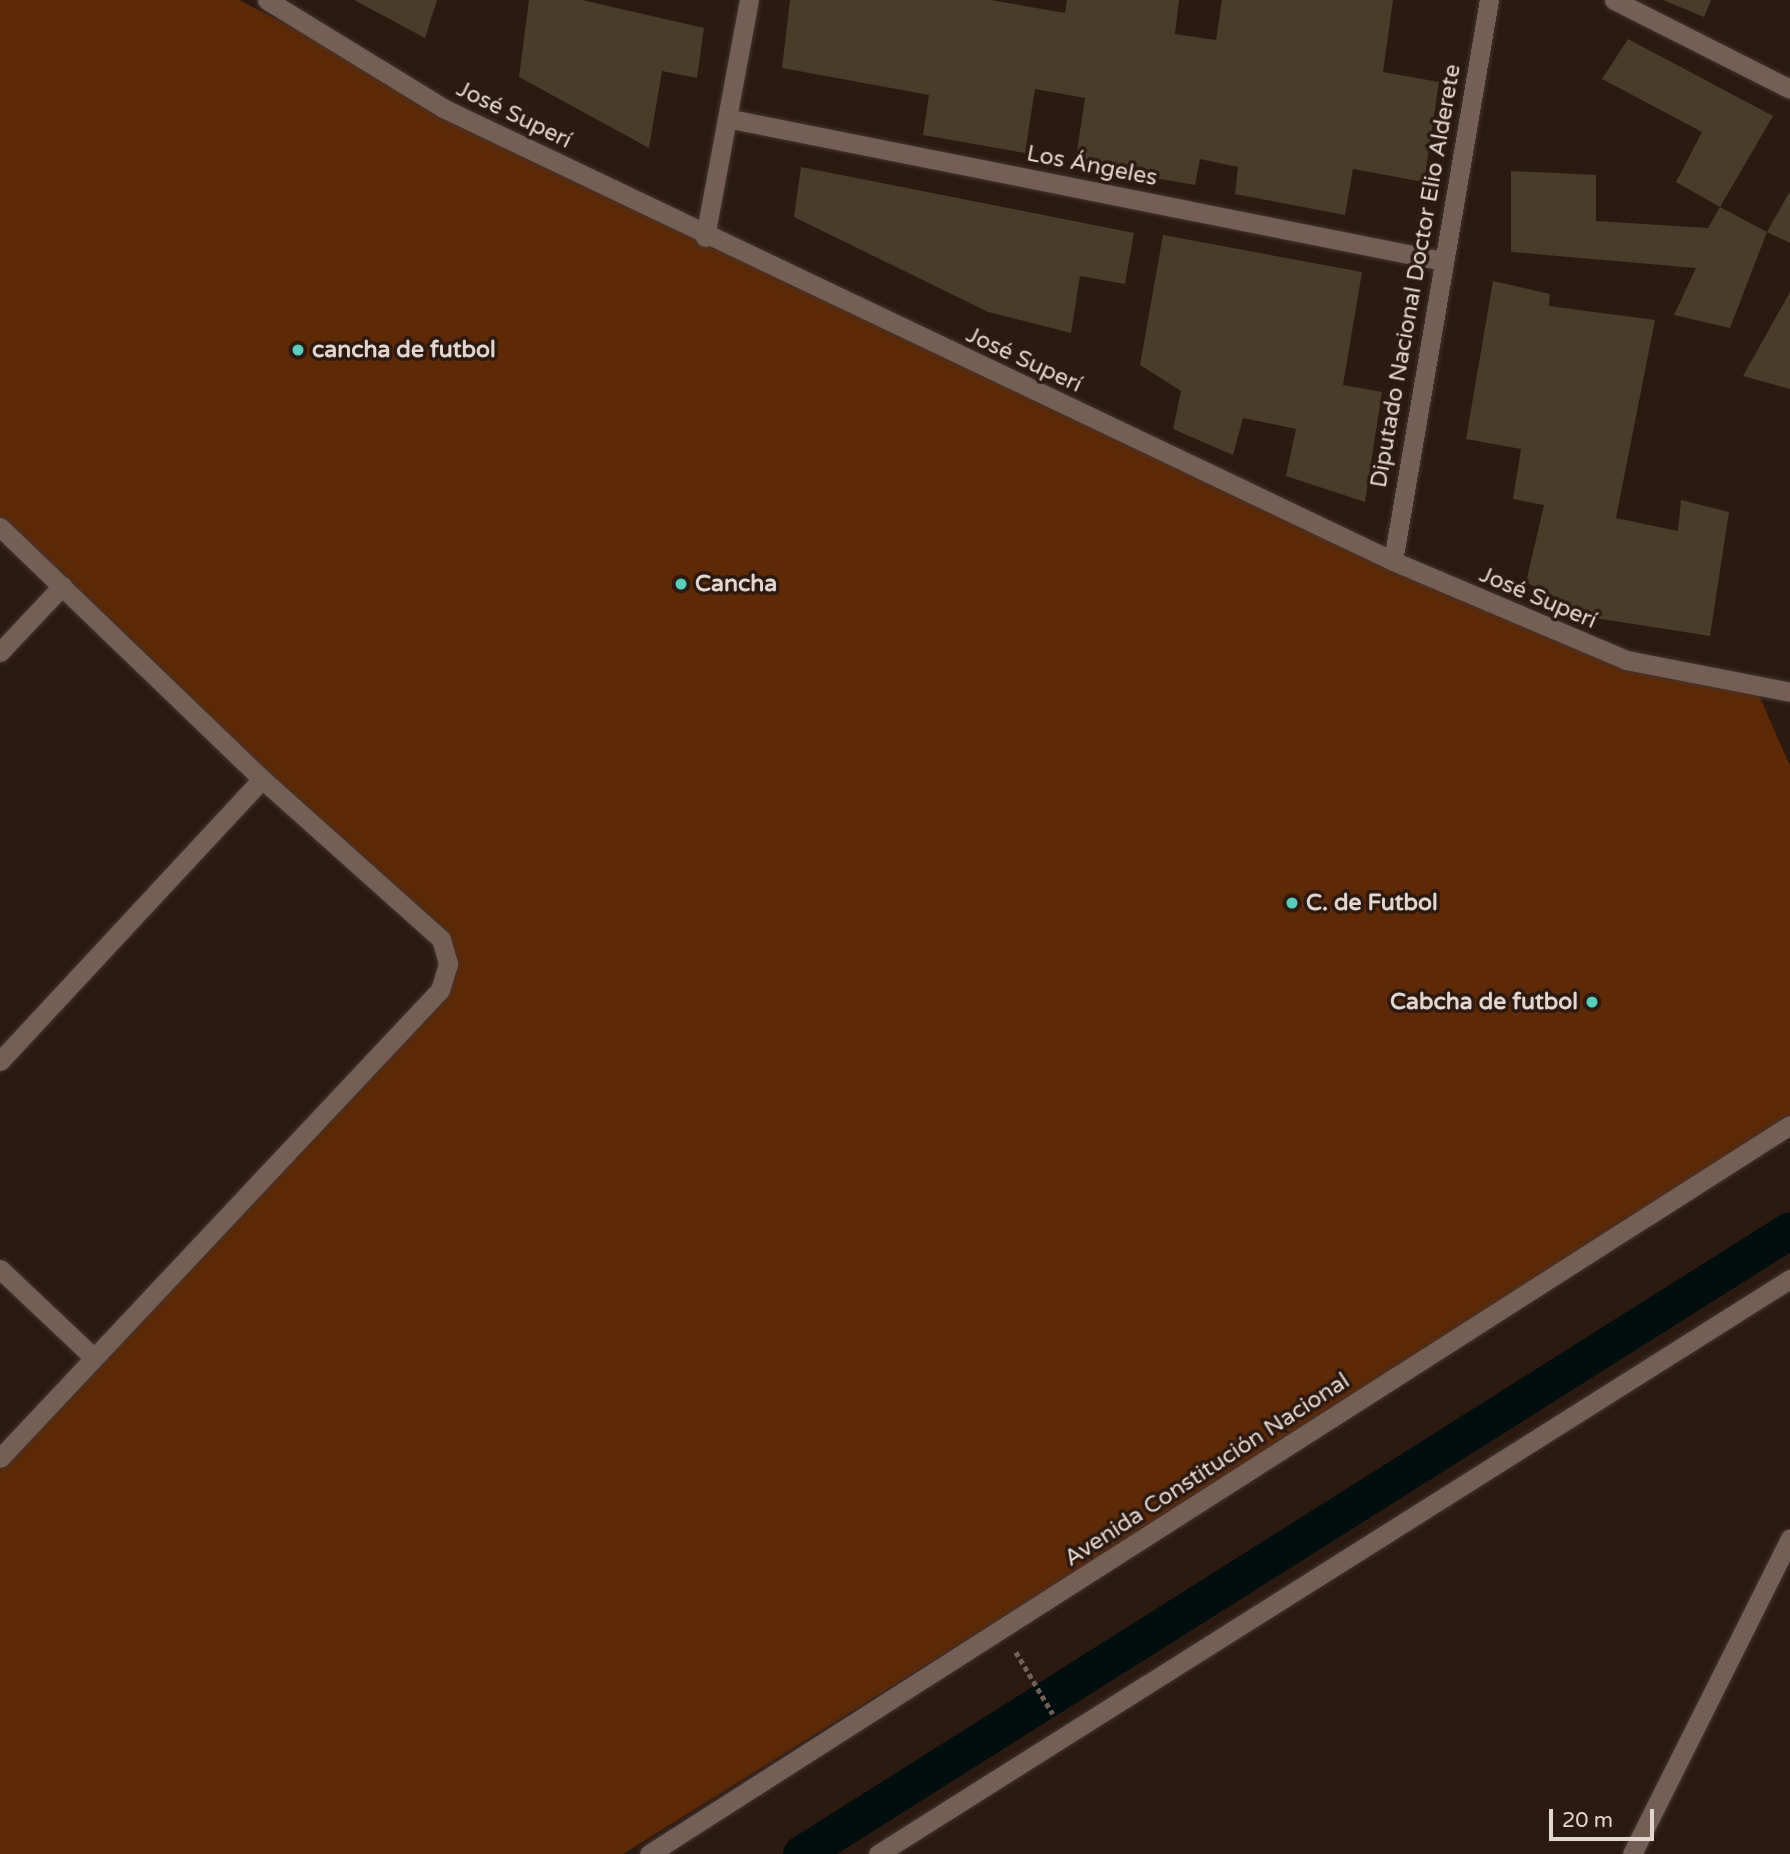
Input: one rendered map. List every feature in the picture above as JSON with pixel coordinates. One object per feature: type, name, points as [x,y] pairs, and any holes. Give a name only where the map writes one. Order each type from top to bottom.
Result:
[{"type":"street","name":"José Superí","points":[[268,0],[443,108],[705,237],[1393,561],[1626,660],[1790,692]]},
{"type":"street","points":[[705,237],[731,119],[749,0]]},
{"type":"street","name":"Diputado Nacional Doctor Elio Alderete","points":[[1393,561],[1489,0]]},
{"type":"street","points":[[1614,0],[1790,89]]},
{"type":"street","name":"Los Ángeles","points":[[731,119],[1443,261]]},
{"type":"street","points":[[0,527],[262,779],[441,939],[446,977],[440,990],[0,1458]]},
{"type":"street","points":[[0,652],[62,586]]},
{"type":"street","points":[[0,1061],[262,779]]},
{"type":"street","name":"Avenida Constitución Nacional","points":[[649,1854],[1790,1125]]},
{"type":"street","points":[[0,1269],[94,1358]]},
{"type":"street","points":[[878,1854],[1787,1284]]},
{"type":"street","points":[[1632,1854],[1790,1538]]},
{"type":"path","points":[[1003,1630],[1066,1736]]},
{"type":"shaded area","points":[[0,0],[239,0],[387,76],[1551,631],[1755,686],[1790,766],[1790,1126],[623,1854],[0,1854],[0,1456],[446,977],[441,939],[0,526]]},
{"type":"building","points":[[354,0],[437,0],[425,38]]},
{"type":"building","points":[[529,0],[582,0],[704,28],[697,78],[662,71],[649,148],[519,77]]},
{"type":"building","points":[[790,0],[991,0],[1065,13],[1067,0],[1179,0],[1175,34],[1216,40],[1222,0],[1393,0],[1383,72],[1439,82],[1424,182],[1353,169],[1345,215],[1235,194],[1238,167],[1200,159],[1195,185],[1075,164],[1085,98],[1035,89],[1025,153],[923,135],[929,95],[782,68]]},
{"type":"building","points":[[1663,0],[1711,0],[1704,17]]},
{"type":"building","points":[[1628,39],[1773,116],[1720,207],[1676,182],[1702,132],[1602,79]]},
{"type":"building","points":[[801,167],[1134,233],[1125,284],[1080,276],[1071,333],[988,312],[794,217]]},
{"type":"building","points":[[1511,171],[1596,175],[1596,221],[1708,228],[1720,207],[1767,232],[1730,328],[1674,315],[1696,268],[1511,252]]},
{"type":"building","points":[[1790,191],[1790,243],[1767,232]]},
{"type":"building","points":[[1163,235],[1362,272],[1343,385],[1382,392],[1365,502],[1286,476],[1296,429],[1243,418],[1233,455],[1173,429],[1181,391],[1140,365]]},
{"type":"building","points":[[1493,281],[1550,294],[1549,306],[1655,320],[1616,518],[1678,531],[1681,500],[1729,512],[1710,636],[1595,618],[1526,582],[1544,505],[1513,499],[1521,449],[1466,439]]},
{"type":"building","points":[[1790,292],[1790,389],[1743,376]]},
{"type":"waterway","points":[[801,1854],[1790,1230]]},
{"type":"place","name":"cancha de futbol","points":[[298,350]]},
{"type":"place","name":"Cancha","points":[[681,584]]},
{"type":"place","name":"C. de Futbol","points":[[1292,903]]},
{"type":"place","name":"Cabcha de futbol","points":[[1592,1002]]}]
